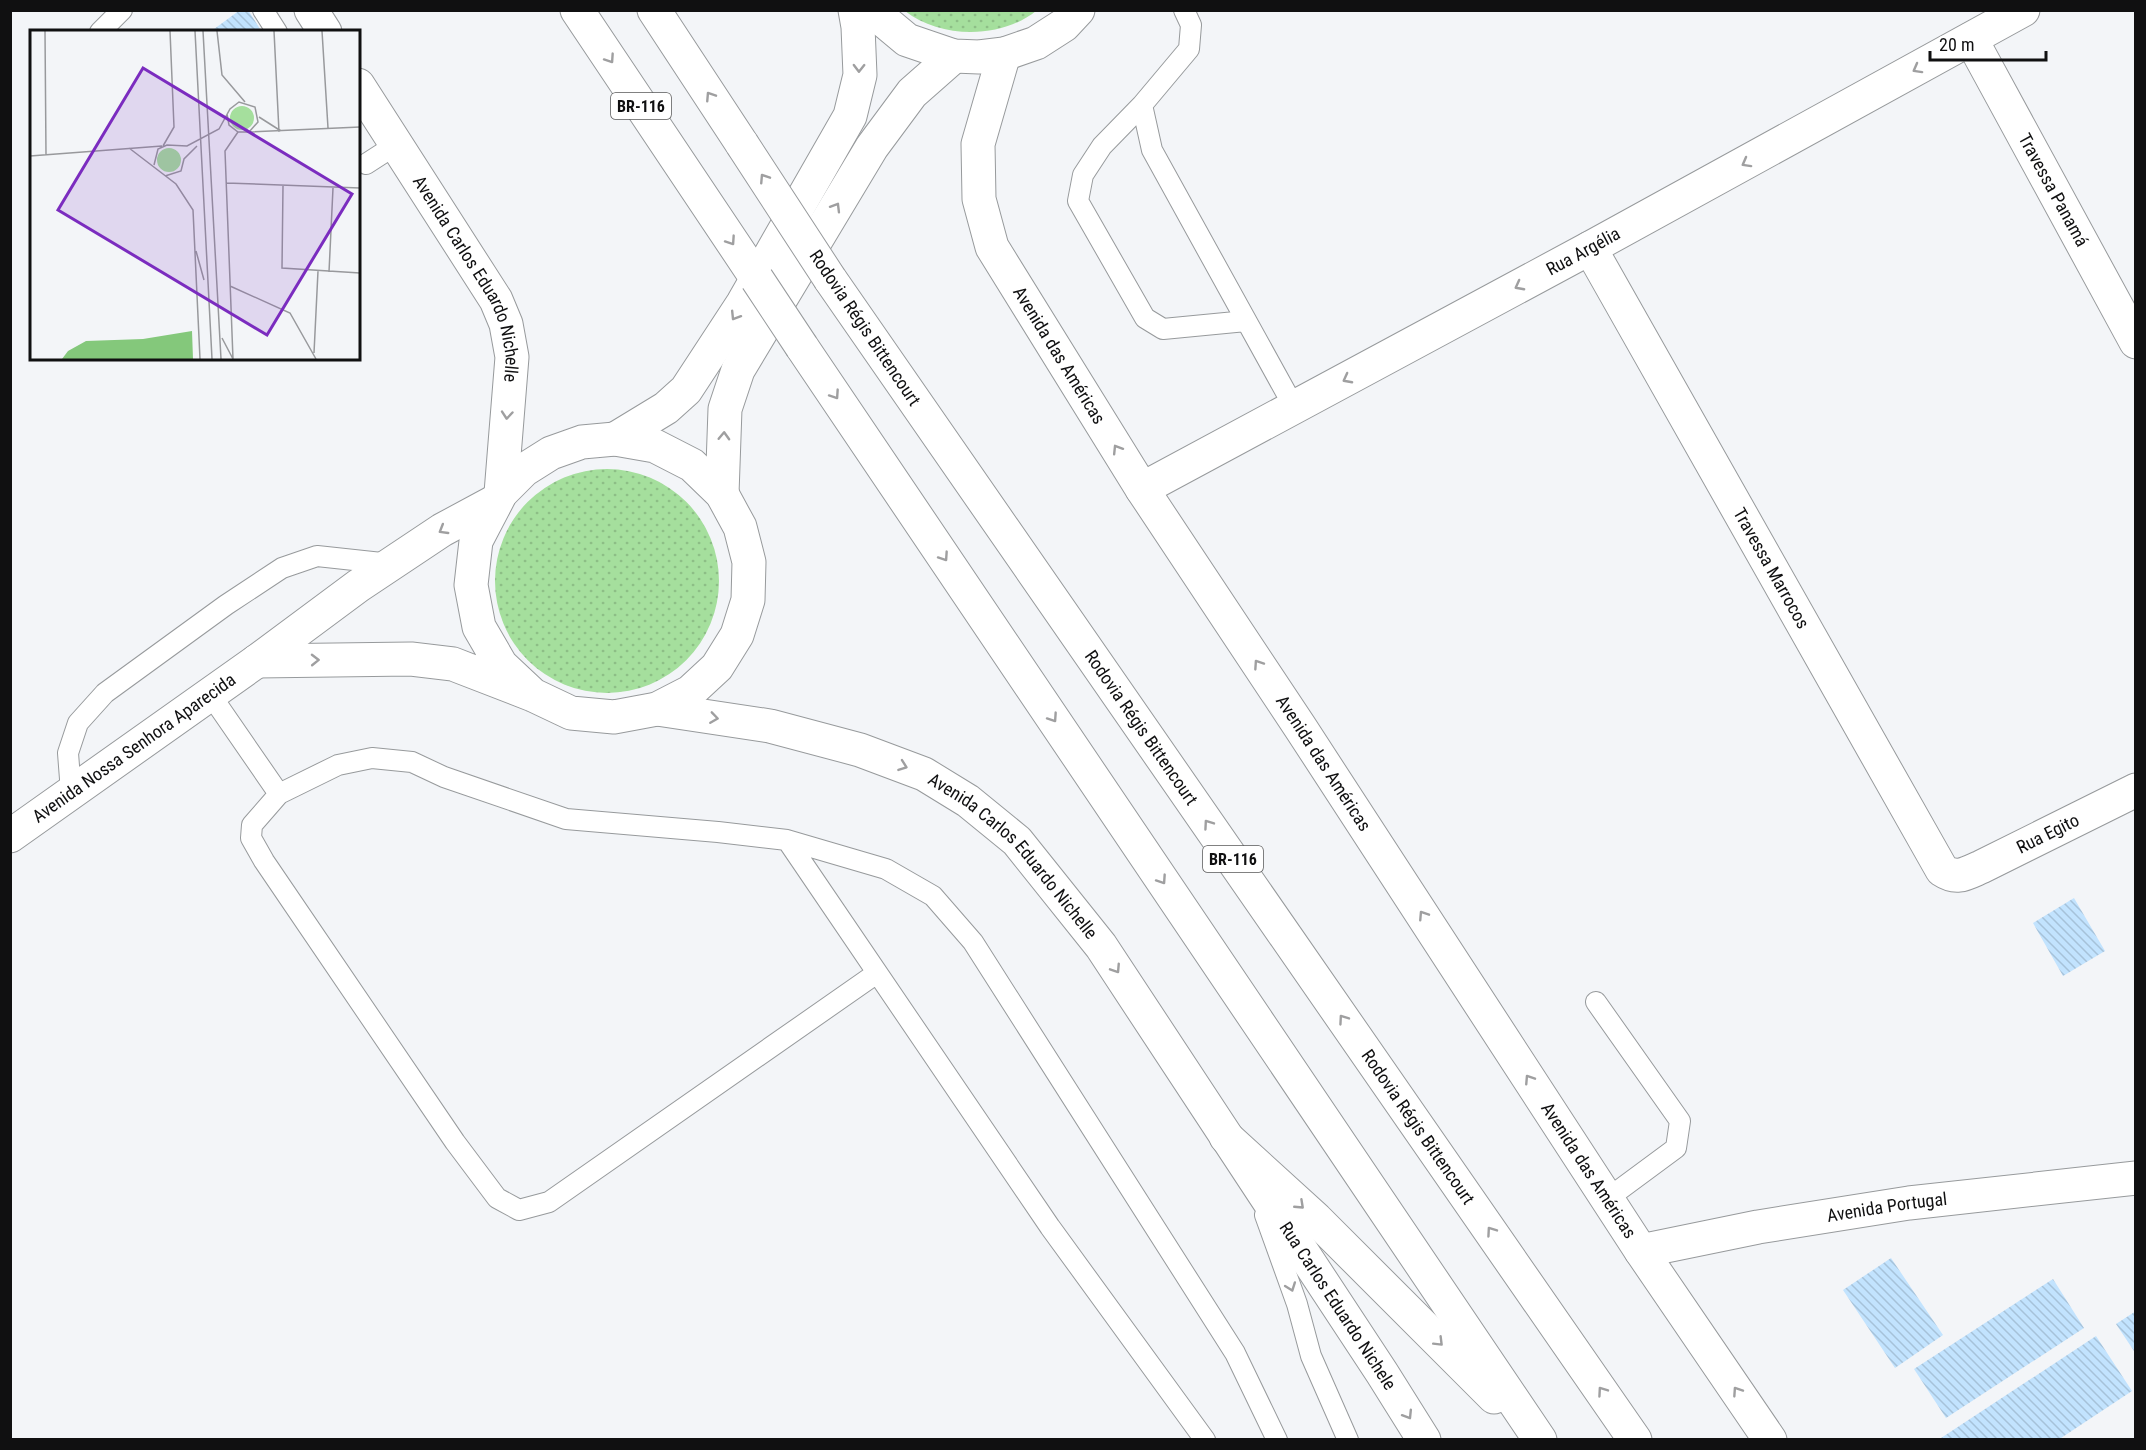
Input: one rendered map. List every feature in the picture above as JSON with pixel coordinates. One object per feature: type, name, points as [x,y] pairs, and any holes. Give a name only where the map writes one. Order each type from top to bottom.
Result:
[{"type":"main road","points":[[311,10],[323,30]]},
{"type":"main road","name":"BR-116","points":[[578,10],[802,347],[1538,1440]]},
{"type":"main road","name":"Rodovia Régis Bittencourt","points":[[654,10],[831,279],[1635,1440]]},
{"type":"main road","points":[[615,439],[666,408],[686,390],[743,303],[850,116],[860,75],[855,10]]},
{"type":"main road","points":[[871,10],[907,40],[954,56],[979,57],[1004,54],[1036,44],[1064,25],[1078,10]]},
{"type":"main road","name":"Rua Argélia","points":[[1142,489],[1590,248],[2023,10]]},
{"type":"main road","name":"Travessa Panamá","points":[[1971,39],[2136,342]]},
{"type":"main road","name":"Avenida das Américas","points":[[1004,54],[978,144],[979,198],[992,247],[1142,489],[1306,736],[1641,1251],[1770,1440]]},
{"type":"main road","points":[[722,494],[725,409],[738,370],[872,147],[912,93],[954,56]]},
{"type":"main road","name":"Avenida Carlos Eduardo Nichelle","points":[[360,88],[496,300],[506,324],[512,357],[497,497]]},
{"type":"main road","name":"Travessa Marrocos","points":[[1590,248],[1941,870],[1950,875],[1960,876]]},
{"type":"main road","points":[[257,661],[411,659],[453,664],[572,713],[615,717],[657,710],[690,692],[717,667],[737,636],[748,600],[749,562],[740,527],[722,494],[692,465],[655,446],[615,439],[582,442],[551,453],[524,470],[497,497],[476,541],[471,585],[479,627],[501,665],[533,695]]},
{"type":"main road","name":"Avenida Nossa Senhora Aparecida","points":[[10,836],[257,661],[357,586],[497,497]]},
{"type":"main road","name":"Avenida Carlos Eduardo Nichelle","points":[[657,710],[770,726],[860,750],[924,774],[968,801],[1017,841],[1101,946],[1250,1173]]},
{"type":"main road","name":"Rua Egito","points":[[1960,876],[2136,790]]},
{"type":"main road","points":[[1226,1137],[1316,1219],[1538,1440]]},
{"type":"main road","name":"Rua Carlos Eduardo Nichele","points":[[1250,1173],[1424,1440]]},
{"type":"main road","name":"Avenida Portugal","points":[[1641,1251],[1758,1227],[1910,1203],[2136,1178]]},
{"type":"lane","points":[[102,30],[122,10]]},
{"type":"lane","points":[[263,10],[276,30]]},
{"type":"lane","points":[[1184,10],[1191,25],[1189,49],[1142,105],[1102,146],[1083,175],[1078,201],[1145,318],[1163,329],[1246,321]]},
{"type":"lane","points":[[1142,105],[1152,150],[1294,407]]},
{"type":"lane","points":[[361,162],[396,144]]},
{"type":"lane","points":[[71,792],[68,753],[78,723],[105,693],[226,605],[282,568],[317,556],[392,564]]},
{"type":"lane","points":[[210,694],[279,794]]},
{"type":"lane","points":[[877,973],[549,1202],[519,1210],[497,1198],[476,1170],[264,861],[251,838],[252,825],[279,794],[338,765],[372,758],[412,762],[444,777],[566,819],[787,840],[886,869],[933,896],[973,942],[1235,1353],[1277,1440]]},
{"type":"lane","points":[[787,840],[1050,1227],[1205,1440]]},
{"type":"lane","points":[[1596,1002],[1680,1120],[1676,1148],[1607,1199]]},
{"type":"lane","points":[[1250,1173],[1297,1304],[1311,1356],[1348,1440]]},
{"type":"green space","points":[[905,11],[1036,11],[1006,27],[971,32],[936,27]]},
{"type":"green space","points":[[607,469],[629,471],[660,482],[678,494],[694,510],[706,528],[714,548],[719,581],[717,603],[706,634],[694,652],[678,668],[660,680],[640,688],[607,693],[585,691],[554,680],[536,668],[520,652],[508,634],[500,614],[495,581],[497,559],[508,528],[520,510],[536,494],[554,482],[574,474]]},
{"type":"building","points":[[240,10],[248,10],[261,30],[213,30]]},
{"type":"building","points":[[2074,898],[2105,951],[2063,976],[2033,923]]},
{"type":"building","points":[[1891,1258],[1943,1335],[1895,1368],[1843,1290]]},
{"type":"building","points":[[2053,1279],[2084,1328],[1946,1418],[1914,1369]]},
{"type":"building","points":[[2136,1311],[2136,1354],[2116,1324]]},
{"type":"building","points":[[2096,1336],[2132,1391],[2058,1440],[1938,1440]]}]
